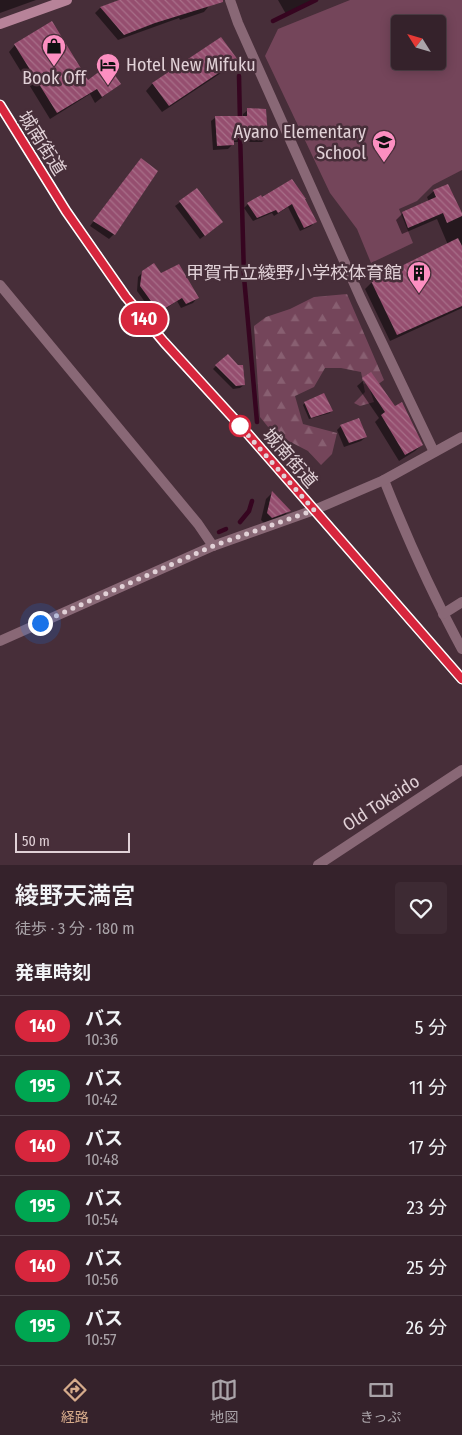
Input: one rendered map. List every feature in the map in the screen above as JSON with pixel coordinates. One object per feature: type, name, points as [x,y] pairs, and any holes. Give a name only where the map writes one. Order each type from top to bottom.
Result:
[{"type":"street","points":[[0,24],[68,0]]},
{"type":"street","points":[[230,0],[238,23],[357,290],[434,452]]},
{"type":"street","name":"城南街道","points":[[0,105],[66,211],[126,297],[462,679]]},
{"type":"street","points":[[0,285],[198,524],[213,546]]},
{"type":"street","points":[[0,641],[213,546],[314,510],[384,480],[462,437]]},
{"type":"street","points":[[384,480],[412,550],[462,649]]},
{"type":"street","points":[[443,614],[462,602]]},
{"type":"street","name":"Old Tokaido","points":[[318,865],[462,770]]},
{"type":"green space","name":"Ayano Elementary School","points":[[350,0],[462,0],[462,170],[433,185],[417,201],[399,209],[413,243],[371,263],[357,229],[330,193],[265,56],[278,29]]},
{"type":"green space","points":[[347,294],[384,380],[370,390],[374,402],[360,406],[354,403],[365,392],[361,372],[341,368],[325,368],[314,387],[295,396],[303,424],[337,433],[332,454],[321,465],[308,451],[273,433],[260,417],[254,326],[266,317],[290,309],[314,297]]},
{"type":"building","points":[[119,0],[223,0],[223,2],[155,23],[124,35],[100,7]]},
{"type":"building","name":"Book Off","points":[[52,21],[88,80],[108,65],[121,84],[102,97],[97,89],[57,113],[14,44]]},
{"type":"building","points":[[221,37],[238,60],[169,106],[152,83]]},
{"type":"building","points":[[247,108],[266,109],[268,138],[234,138],[234,145],[217,146],[215,116],[247,116]]},
{"type":"building","points":[[141,158],[158,171],[115,235],[93,221]]},
{"type":"building","points":[[292,179],[306,199],[317,222],[304,228],[292,204],[278,213],[276,210],[257,218],[247,203],[261,195],[262,197]]},
{"type":"building","points":[[448,184],[462,216],[447,223],[443,213],[408,228],[402,212],[436,197],[433,190]]},
{"type":"building","points":[[197,188],[223,222],[205,236],[179,201]]},
{"type":"building","name":"甲賀市立綾野小学校体育館","points":[[458,238],[462,246],[462,306],[397,335],[371,281]]},
{"type":"building","points":[[154,263],[161,273],[179,264],[199,298],[186,304],[182,298],[159,312],[140,286],[142,271]]},
{"type":"building","points":[[228,354],[238,365],[243,365],[245,385],[236,386],[215,365]]},
{"type":"building","points":[[371,372],[395,406],[402,402],[423,445],[405,455],[381,415],[385,412],[362,378]]},
{"type":"building","points":[[324,393],[333,411],[311,418],[304,402]]},
{"type":"building","points":[[359,418],[367,437],[349,443],[340,425]]},
{"type":"building","points":[[272,491],[291,511],[272,518],[267,513]]},
{"type":"waterway","points":[[273,21],[316,0]]},
{"type":"waterway","points":[[239,76],[240,122]]},
{"type":"waterway","points":[[240,132],[244,277],[257,422]]},
{"type":"waterway","points":[[240,522],[249,511],[252,501]]},
{"type":"waterway","points":[[219,532],[226,529]]},
{"type":"bus line","name":"140","points":[[0,105],[66,211],[126,297],[462,679]]},
{"type":"place","name":"Book Off","points":[[54,67]]},
{"type":"place","name":"Hotel New Mifuku","points":[[108,86]]},
{"type":"place","name":"Ayano Elementary School","points":[[384,163]]},
{"type":"place","name":"甲賀市立綾野小学校体育館","points":[[419,294]]},
{"type":"route","points":[[40,623],[213,546],[314,510],[240,426]]}]
